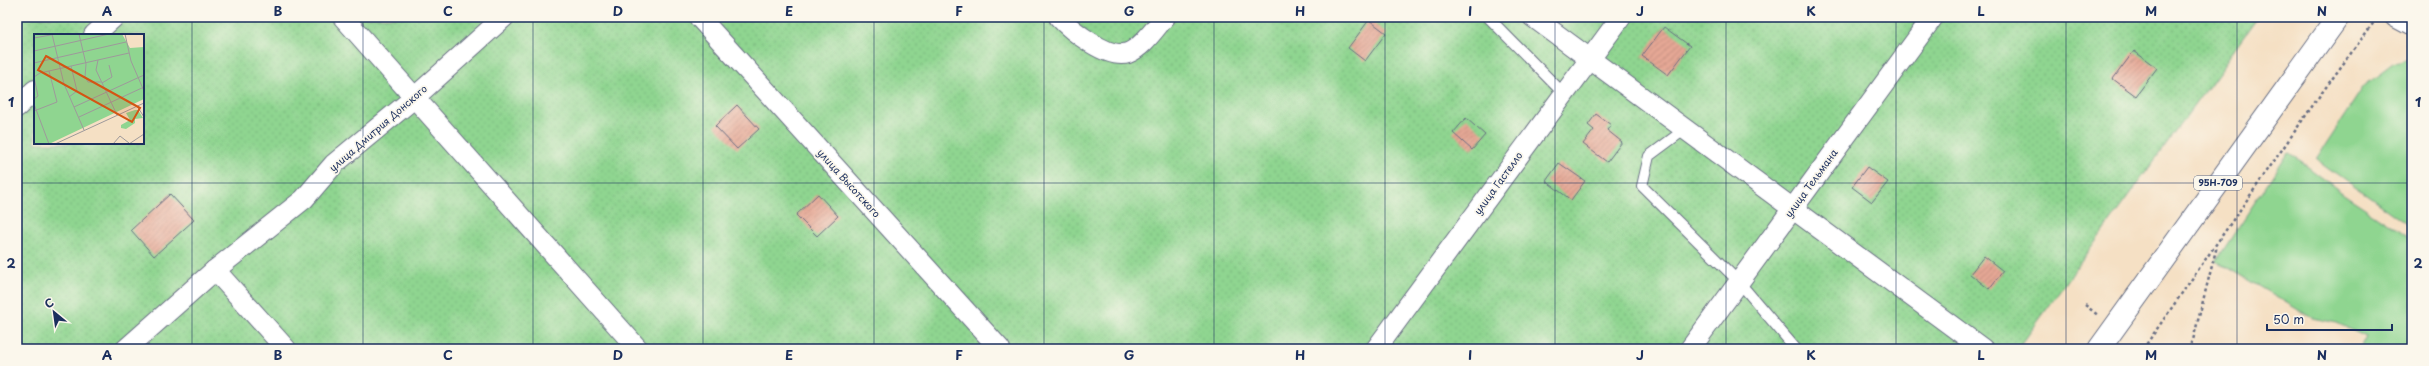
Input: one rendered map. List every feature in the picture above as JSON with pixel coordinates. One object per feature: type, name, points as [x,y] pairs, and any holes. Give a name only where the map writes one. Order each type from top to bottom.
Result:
[{"type":"main road","name":"95Н-709","points":[[2099,349],[2338,17]]},
{"type":"street","points":[[95,34],[114,17]]},
{"type":"street","points":[[343,17],[638,349]]},
{"type":"street","name":"улица Дмитрия Донского","points":[[126,349],[215,270],[304,199],[334,164],[414,98],[504,17]]},
{"type":"street","name":"улица Высотского","points":[[698,17],[1000,349]]},
{"type":"street","points":[[1059,17],[1087,41],[1110,52],[1127,53],[1141,43],[1165,17]]},
{"type":"street","points":[[1533,17],[1589,60],[1983,349]]},
{"type":"street","name":"улица Гастелло","points":[[1376,349],[1621,17]]},
{"type":"street","name":"улица Тельмана","points":[[1690,349],[1933,17]]},
{"type":"street","points":[[2395,17],[2412,26]]},
{"type":"street","points":[[17,107],[34,91]]},
{"type":"street","points":[[215,270],[286,349]]},
{"type":"lane","points":[[1488,17],[1564,94]]},
{"type":"lane","points":[[1684,130],[1650,156],[1642,186],[1739,282],[1796,349]]},
{"type":"path","points":[[2143,349],[2318,98],[2377,17]]},
{"type":"path","points":[[2188,349],[2193,340],[2217,244]]},
{"type":"green space","points":[[17,17],[2258,17],[2018,349],[17,349]]},
{"type":"green space","points":[[2408,59],[2412,61],[2412,228],[2316,159],[2364,86],[2393,64]]},
{"type":"green space","points":[[2288,152],[2345,195],[2412,239],[2412,349],[2360,349],[2366,337],[2337,323],[2312,318],[2216,261]]},
{"type":"building","points":[[1369,20],[1386,33],[1365,61],[1348,48]]},
{"type":"building","points":[[1664,27],[1690,46],[1668,75],[1642,56]]},
{"type":"building","points":[[2134,51],[2157,68],[2136,96],[2113,79]]},
{"type":"building","points":[[737,105],[759,129],[737,149],[715,126]]},
{"type":"building","points":[[1596,114],[1611,125],[1607,130],[1622,142],[1607,162],[1583,144],[1594,130],[1588,125]]},
{"type":"building","points":[[1466,118],[1485,135],[1472,150],[1453,133]]},
{"type":"building","points":[[1559,163],[1585,181],[1571,200],[1546,181]]},
{"type":"building","points":[[1867,167],[1888,182],[1872,202],[1852,187]]},
{"type":"building","points":[[170,194],[194,220],[154,256],[131,230]]},
{"type":"building","points":[[818,194],[838,216],[817,236],[796,215]]},
{"type":"building","points":[[1984,256],[2003,271],[1989,289],[1970,274]]}]
